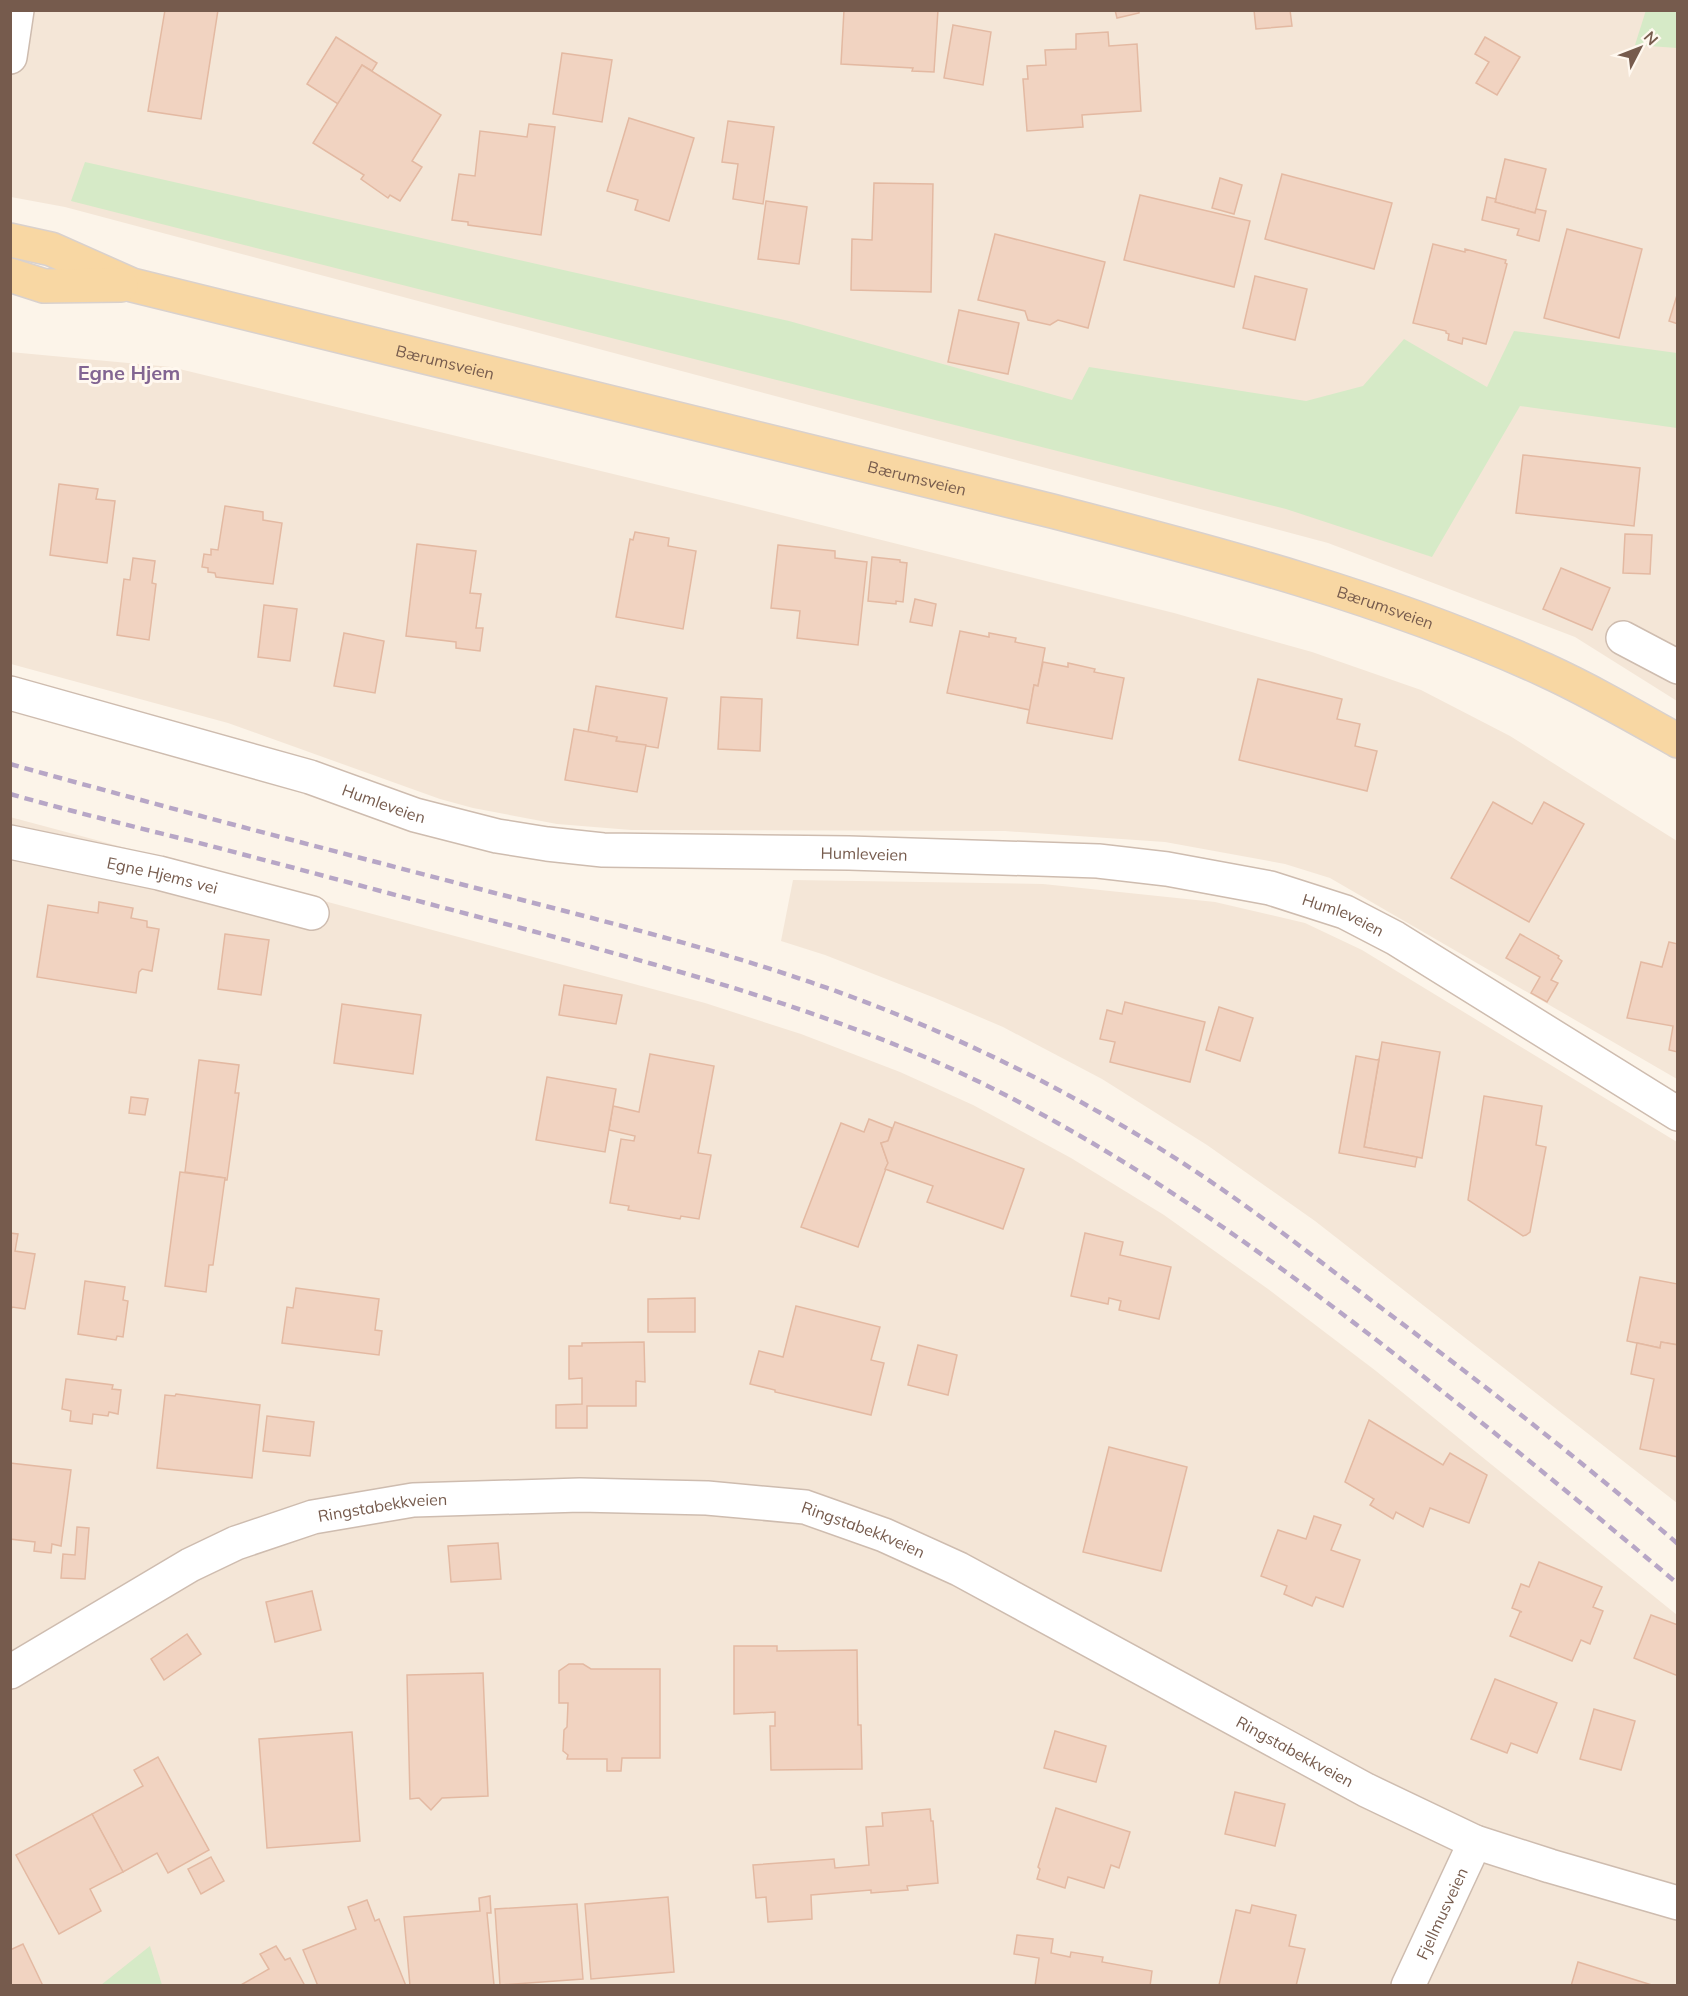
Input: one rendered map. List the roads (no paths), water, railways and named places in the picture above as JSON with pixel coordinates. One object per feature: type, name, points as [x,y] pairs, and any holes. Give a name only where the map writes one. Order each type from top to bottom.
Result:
[{"type":"main road","name":"Bærumsveien","points":[[10,240],[51,249],[132,285],[1074,517],[1188,546],[1315,583],[1438,625],[1546,670],[1677,741]]},
{"type":"main road","name":"Bærumsveien","points":[[10,275],[44,286],[132,285]]},
{"type":"street","points":[[10,57],[17,10]]},
{"type":"street","points":[[1623,638],[1677,667]]},
{"type":"street","name":"Humleveien","points":[[10,693],[309,777],[415,815],[497,836],[537,843],[603,850],[1098,861],[1167,869],[1270,888],[1345,912],[1395,938],[1677,1114]]},
{"type":"street","name":"Egne Hjems vei","points":[[10,842],[159,873],[312,913]]},
{"type":"street","name":"Ringstabekkveien","points":[[10,1672],[190,1565],[236,1543],[313,1517],[413,1500],[580,1496],[707,1498],[805,1507],[885,1535],[959,1569],[1366,1790],[1475,1842],[1677,1903]]},
{"type":"street","name":"Fjellmusveien","points":[[1408,1986],[1475,1842]]},
{"type":"railway","points":[[10,764],[593,918],[746,961],[896,1014],[1012,1066],[1123,1126],[1243,1204],[1496,1395],[1678,1544]]},
{"type":"railway","points":[[10,794],[684,973],[845,1025],[950,1068],[1006,1095],[1115,1157],[1168,1190],[1270,1261],[1448,1396],[1678,1584]]},
{"type":"district","name":"Egne Hjem","points":[[129,372]]}]
